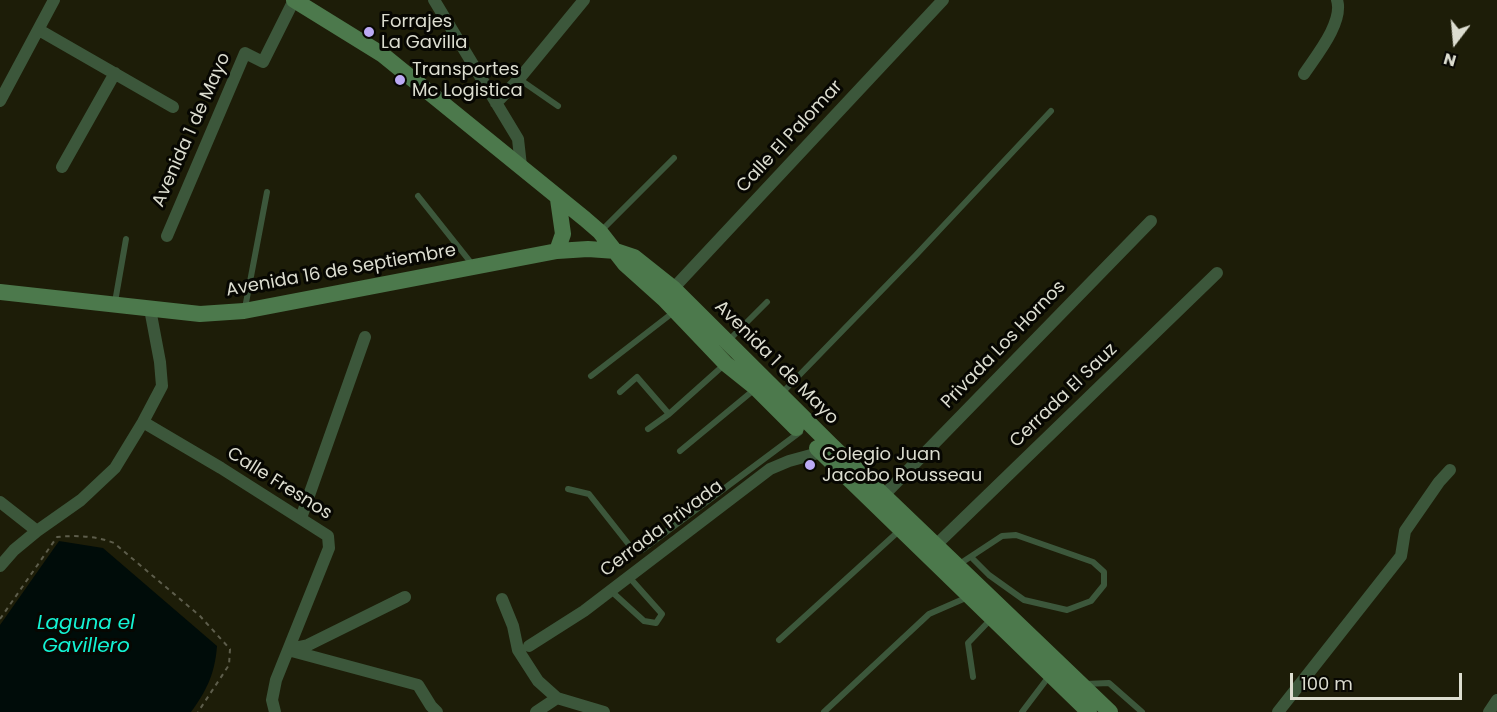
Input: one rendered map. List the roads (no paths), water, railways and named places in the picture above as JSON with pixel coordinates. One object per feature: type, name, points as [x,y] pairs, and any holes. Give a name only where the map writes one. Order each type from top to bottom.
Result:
[{"type":"main road","name":"Avenida 1 de Mayo","points":[[294,0],[383,55],[585,219],[616,251],[634,257],[726,364],[756,388],[1089,712]]},
{"type":"main road","points":[[557,251],[563,234],[558,199]]},
{"type":"main road","points":[[577,250],[584,238],[585,219]]},
{"type":"main road","name":"Avenida 16 de Septiembre","points":[[0,292],[200,314],[244,311],[557,251],[616,251]]},
{"type":"main road","name":"Avenida 1 de Mayo","points":[[671,299],[728,342],[779,395],[936,545],[964,561],[1110,712]]},
{"type":"street","points":[[0,101],[54,0]]},
{"type":"street","name":"Avenida 1 de Mayo","points":[[167,236],[245,53],[263,62],[294,0]]},
{"type":"street","points":[[434,0],[518,140],[521,166]]},
{"type":"street","points":[[496,103],[519,80],[584,0]]},
{"type":"street","name":"Calle El Palomar","points":[[671,299],[942,0]]},
{"type":"street","points":[[1304,74],[1334,26],[1340,7],[1337,0]]},
{"type":"street","points":[[39,30],[173,108]]},
{"type":"street","points":[[62,167],[116,73]]},
{"type":"street","name":"Privada Los Hornos","points":[[884,495],[1151,221]]},
{"type":"street","name":"Cerrada El Sauz","points":[[936,545],[1217,273]]},
{"type":"street","points":[[0,566],[14,550],[81,500],[115,468],[143,422],[162,386],[150,309]]},
{"type":"street","points":[[301,518],[365,337]]},
{"type":"street","name":"Calle Fresnos","points":[[143,422],[328,536],[330,542],[276,680],[272,700],[275,712]]},
{"type":"street","name":"Cerrada Privada","points":[[529,646],[584,610],[771,469],[789,461],[822,452]]},
{"type":"street","points":[[1278,712],[1401,556],[1405,531],[1450,470]]},
{"type":"street","points":[[0,502],[37,531]]},
{"type":"street","points":[[288,650],[308,645],[405,597]]},
{"type":"street","points":[[502,599],[513,626],[518,650],[538,681],[557,698],[604,712]]},
{"type":"street","points":[[288,650],[418,685],[437,712]]},
{"type":"street","points":[[536,712],[557,698]]},
{"type":"street","points":[[1489,712],[1497,699]]},
{"type":"lane","points":[[519,80],[558,106]]},
{"type":"lane","points":[[779,395],[1052,111]]},
{"type":"lane","points":[[600,232],[674,158]]},
{"type":"lane","points":[[244,311],[267,192]]},
{"type":"lane","points":[[418,196],[474,267]]},
{"type":"lane","points":[[114,306],[126,239]]},
{"type":"lane","points":[[591,375],[671,299]]},
{"type":"lane","points":[[728,342],[767,302]]},
{"type":"lane","points":[[648,429],[669,414],[726,364]]},
{"type":"lane","points":[[620,392],[637,377],[669,414]]},
{"type":"lane","points":[[680,451],[756,388]]},
{"type":"lane","points":[[568,489],[589,494],[630,546],[642,550],[801,432]]},
{"type":"lane","points":[[779,640],[901,530]]},
{"type":"lane","points":[[1002,536],[1016,536],[1094,562],[1104,572],[1104,585],[1091,601],[1067,610],[1024,600],[989,575],[964,561],[1002,536]]},
{"type":"lane","points":[[610,590],[644,621],[656,623],[662,614],[629,577]]},
{"type":"lane","points":[[824,712],[929,614],[971,596]]},
{"type":"lane","points":[[973,677],[968,643],[992,617]]},
{"type":"lane","points":[[1022,712],[1051,675]]},
{"type":"lane","points":[[1082,684],[1109,683],[1142,712]]},
{"type":"water","name":"Laguna el Gavillero","points":[[59,541],[103,548],[217,646],[209,681],[191,712],[0,712],[0,625]]},
{"type":"place","name":"Forrajes La Gavilla","points":[[369,32]]},
{"type":"place","name":"Transportes Mc Logistica","points":[[400,80]]},
{"type":"place","name":"Colegio Juan Jacobo Rousseau","points":[[810,465]]}]
